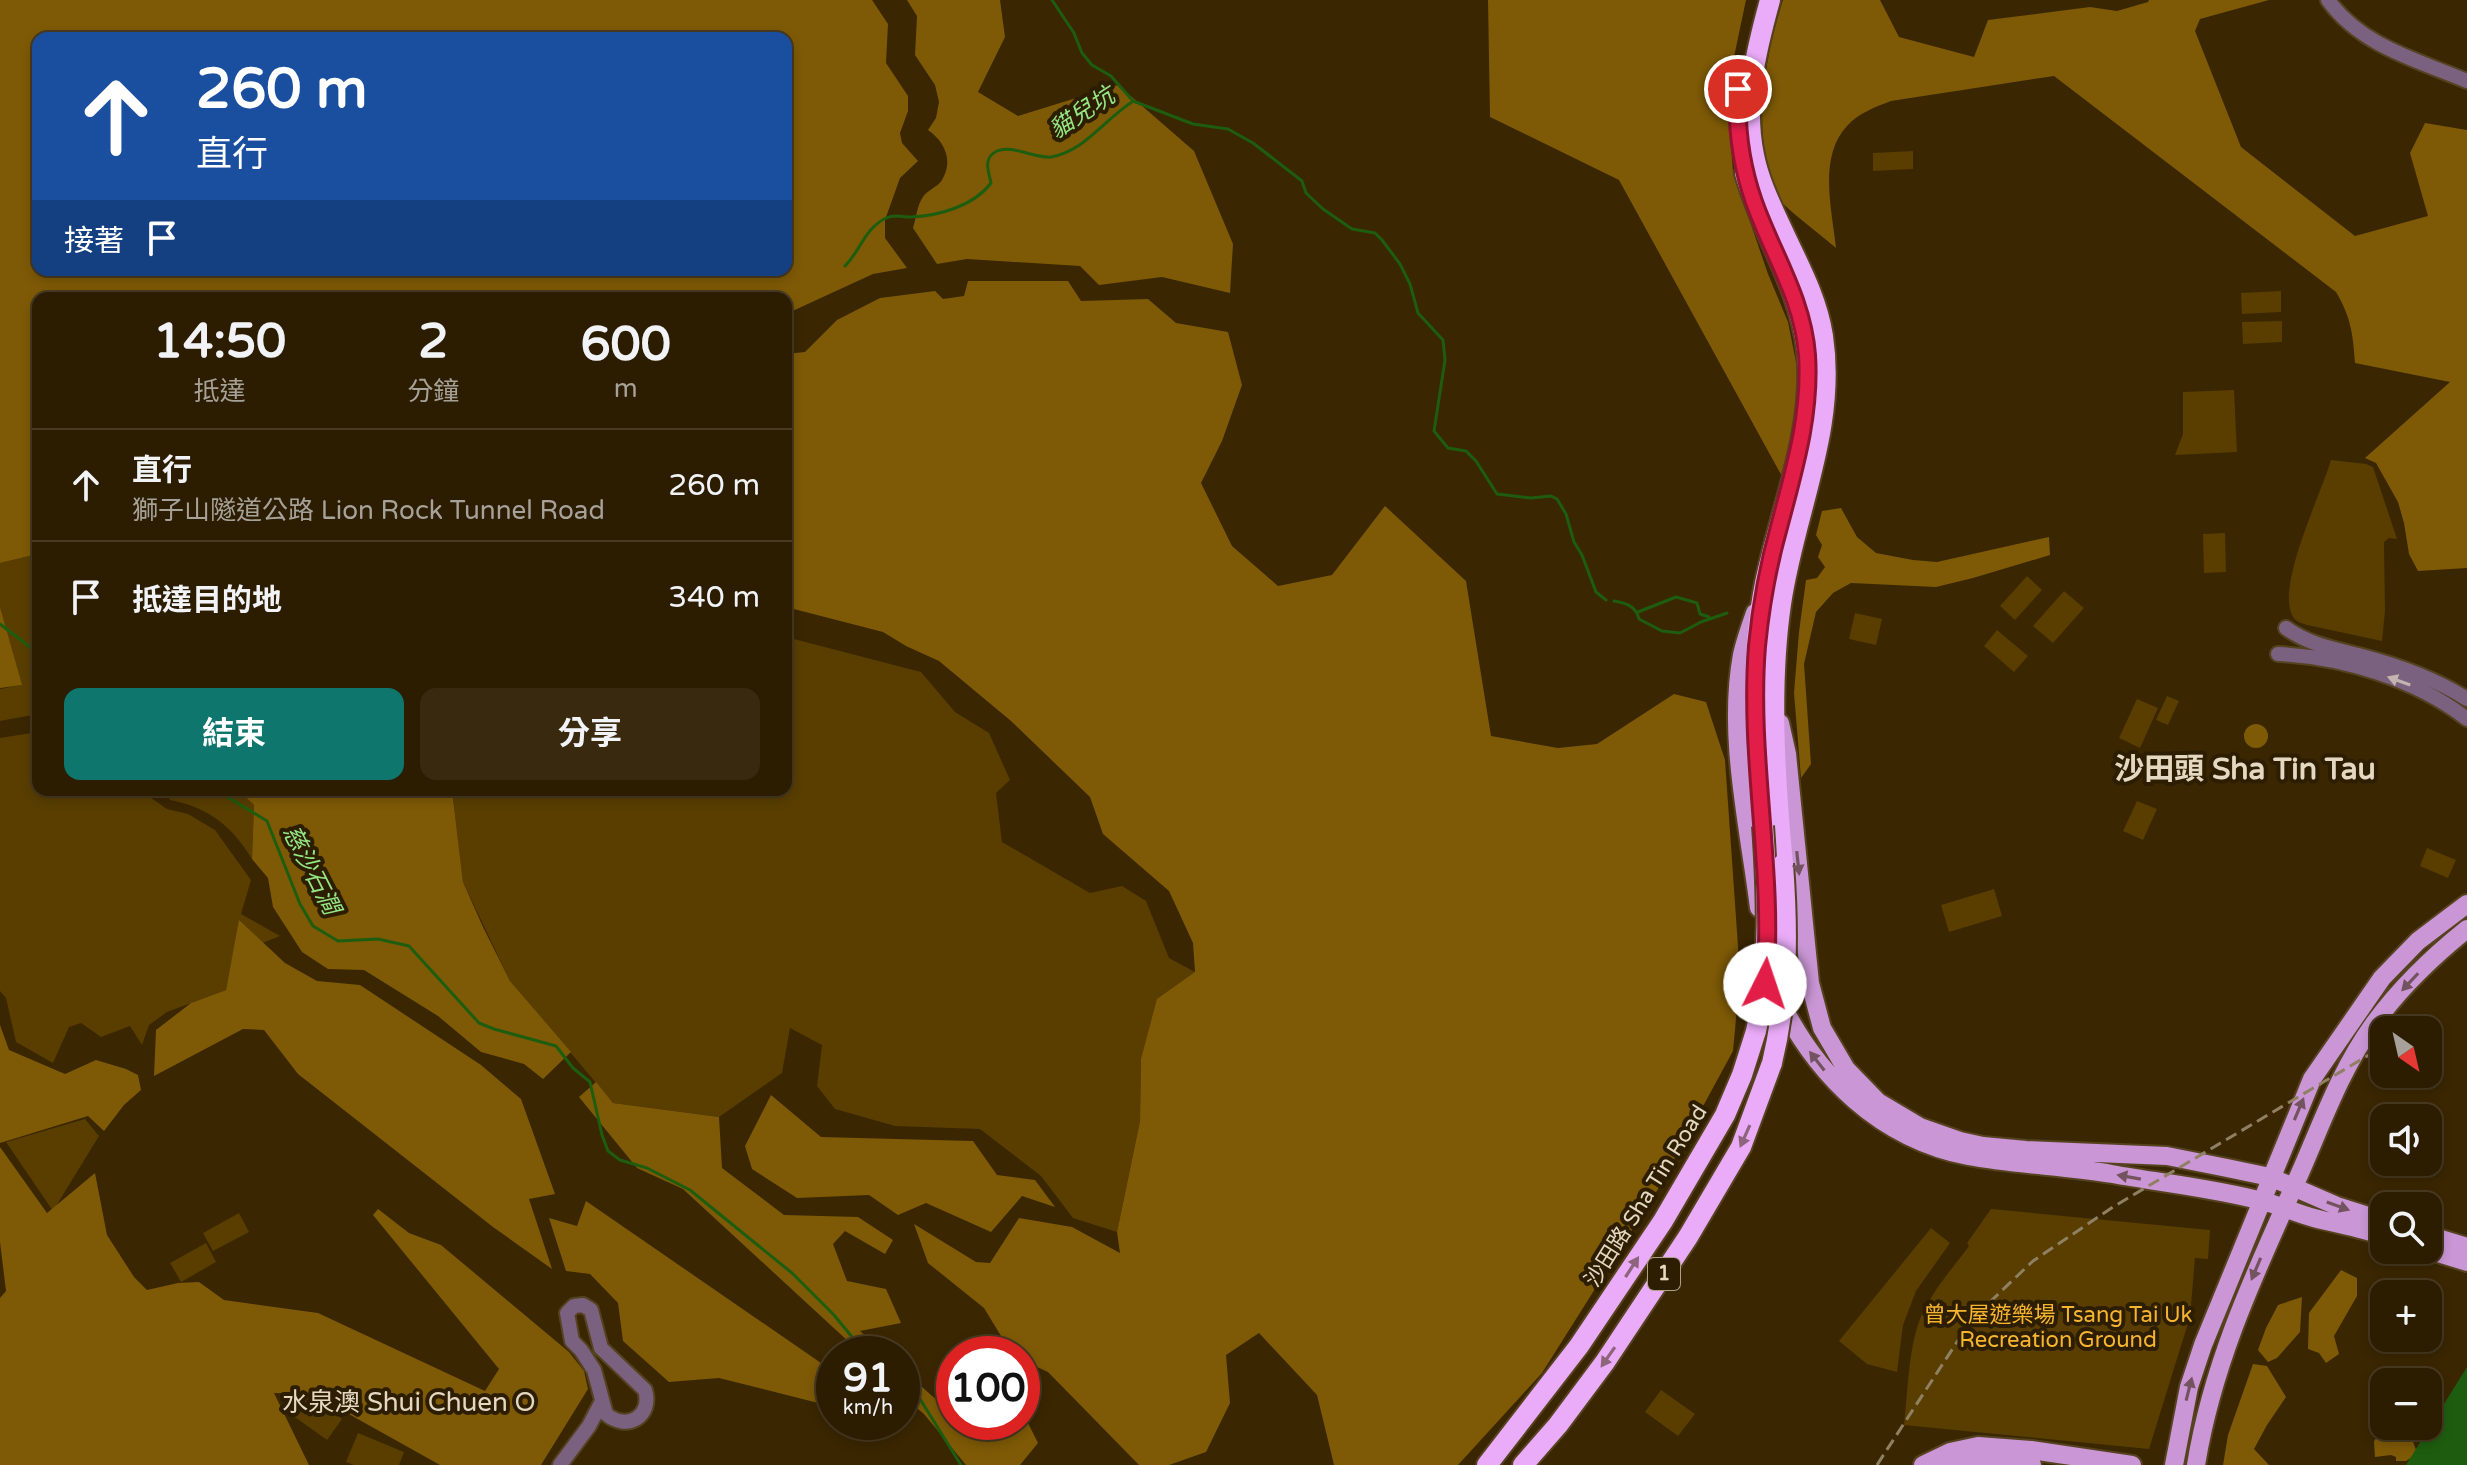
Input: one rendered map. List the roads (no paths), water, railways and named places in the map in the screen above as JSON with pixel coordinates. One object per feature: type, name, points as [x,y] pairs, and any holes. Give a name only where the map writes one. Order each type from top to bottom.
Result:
[{"type":"highway","name":"1","points":[[1757,0],[1740,73],[1740,145],[1754,201],[1795,296],[1804,331],[1808,371],[1805,419],[1798,457],[1765,584]]},
{"type":"highway","name":"1","points":[[1523,1465],[1558,1425],[1605,1362],[1688,1237],[1741,1147],[1772,1063],[1783,1007],[1786,965],[1783,864],[1774,755],[1776,643],[1781,605],[1821,434],[1826,367],[1823,336],[1813,293],[1763,185],[1752,145],[1750,104],[1753,74],[1770,0]]},
{"type":"highway","name":"沙田路 Sha Tin Road","points":[[1487,1465],[1579,1346],[1677,1199],[1725,1115],[1756,1031],[1765,984],[1768,929],[1756,695],[1757,645],[1765,584]]},
{"type":"main road","points":[[1765,584],[1742,658],[1738,688],[1738,744],[1769,964],[1777,994],[1789,1020],[1816,1062],[1849,1095],[1883,1121],[1948,1151],[1983,1159],[2094,1171],[2261,1200],[2309,1217],[2370,1232]]},
{"type":"main road","points":[[1776,703],[1787,754],[1810,983],[1817,1014],[1835,1055],[1867,1092],[1885,1107],[1920,1127],[1960,1141],[2026,1150],[2167,1156],[2270,1177],[2370,1217]]},
{"type":"main road","points":[[2174,1465],[2194,1372],[2312,1079],[2382,978],[2418,941],[2467,904]]},
{"type":"main road","points":[[2196,1465],[2206,1411],[2249,1287],[2354,1055],[2392,1001],[2467,929]]},
{"type":"main road","points":[[2442,1239],[2467,1247]]},
{"type":"main road","points":[[2442,1254],[2467,1262]]},
{"type":"main road","points":[[1923,1465],[1950,1452],[1978,1446],[2031,1450],[2132,1465]]},
{"type":"main road","points":[[1951,1465],[1973,1459],[2032,1465]]},
{"type":"street","points":[[2328,0],[2357,31],[2374,41],[2467,81]]},
{"type":"street","points":[[2286,628],[2299,638],[2318,645],[2416,672],[2467,699]]},
{"type":"street","points":[[2278,654],[2313,658],[2396,679],[2453,708],[2467,719]]},
{"type":"street","points":[[583,1305],[591,1310],[601,1348],[642,1385],[647,1394],[646,1409],[636,1420],[626,1423],[616,1421],[606,1414],[607,1389],[572,1341],[567,1313],[574,1306],[583,1305]]},
{"type":"street","points":[[560,1465],[607,1389],[625,1377],[635,1379]]},
{"type":"street","points":[[572,1449],[616,1421]]},
{"type":"waterway","points":[[1052,0],[1074,33],[1082,53],[1092,65],[1111,76],[1133,101],[1193,124],[1228,129],[1253,143],[1302,181],[1306,193],[1323,209],[1352,229],[1375,233],[1382,240],[1410,284],[1418,313],[1443,340],[1445,360],[1434,431],[1448,448],[1466,451],[1497,494],[1531,498],[1551,496],[1557,499],[1566,514],[1574,542],[1596,592],[1606,600]]},
{"type":"waterway","name":"貓兒坑","points":[[845,266],[873,228],[886,218],[932,214],[975,198],[991,183],[988,161],[997,151],[1009,149],[1045,157],[1063,154],[1132,102]]},
{"type":"waterway","points":[[1638,612],[1676,597],[1697,603],[1700,614],[1709,617]]},
{"type":"waterway","points":[[1614,601],[1630,606],[1639,619],[1662,631],[1680,633],[1727,613]]},
{"type":"waterway","name":"慈沙石澗","points":[[0,624],[32,648]]},
{"type":"waterway","name":"慈沙石澗","points":[[226,796],[267,821],[300,904],[313,926],[338,941],[378,939],[409,946],[479,1023],[556,1046],[573,1068],[590,1082],[608,1151],[620,1160],[647,1168],[690,1190],[792,1273],[851,1336]]},
{"type":"waterway","points":[[920,1399],[961,1465]]},
{"type":"railway","points":[[1877,1465],[1957,1342],[1993,1299],[2033,1261],[2113,1207],[2370,1054]]},
{"type":"district","name":"沙田頭 Sha Tin Tau","points":[[2245,769]]},
{"type":"district","name":"水泉澳 Shui Chuen O","points":[[409,1402]]},
{"type":"park label","name":"曾大屋遊樂場 Tsang Tai Uk Recreation Ground","points":[[2058,1328]]}]
